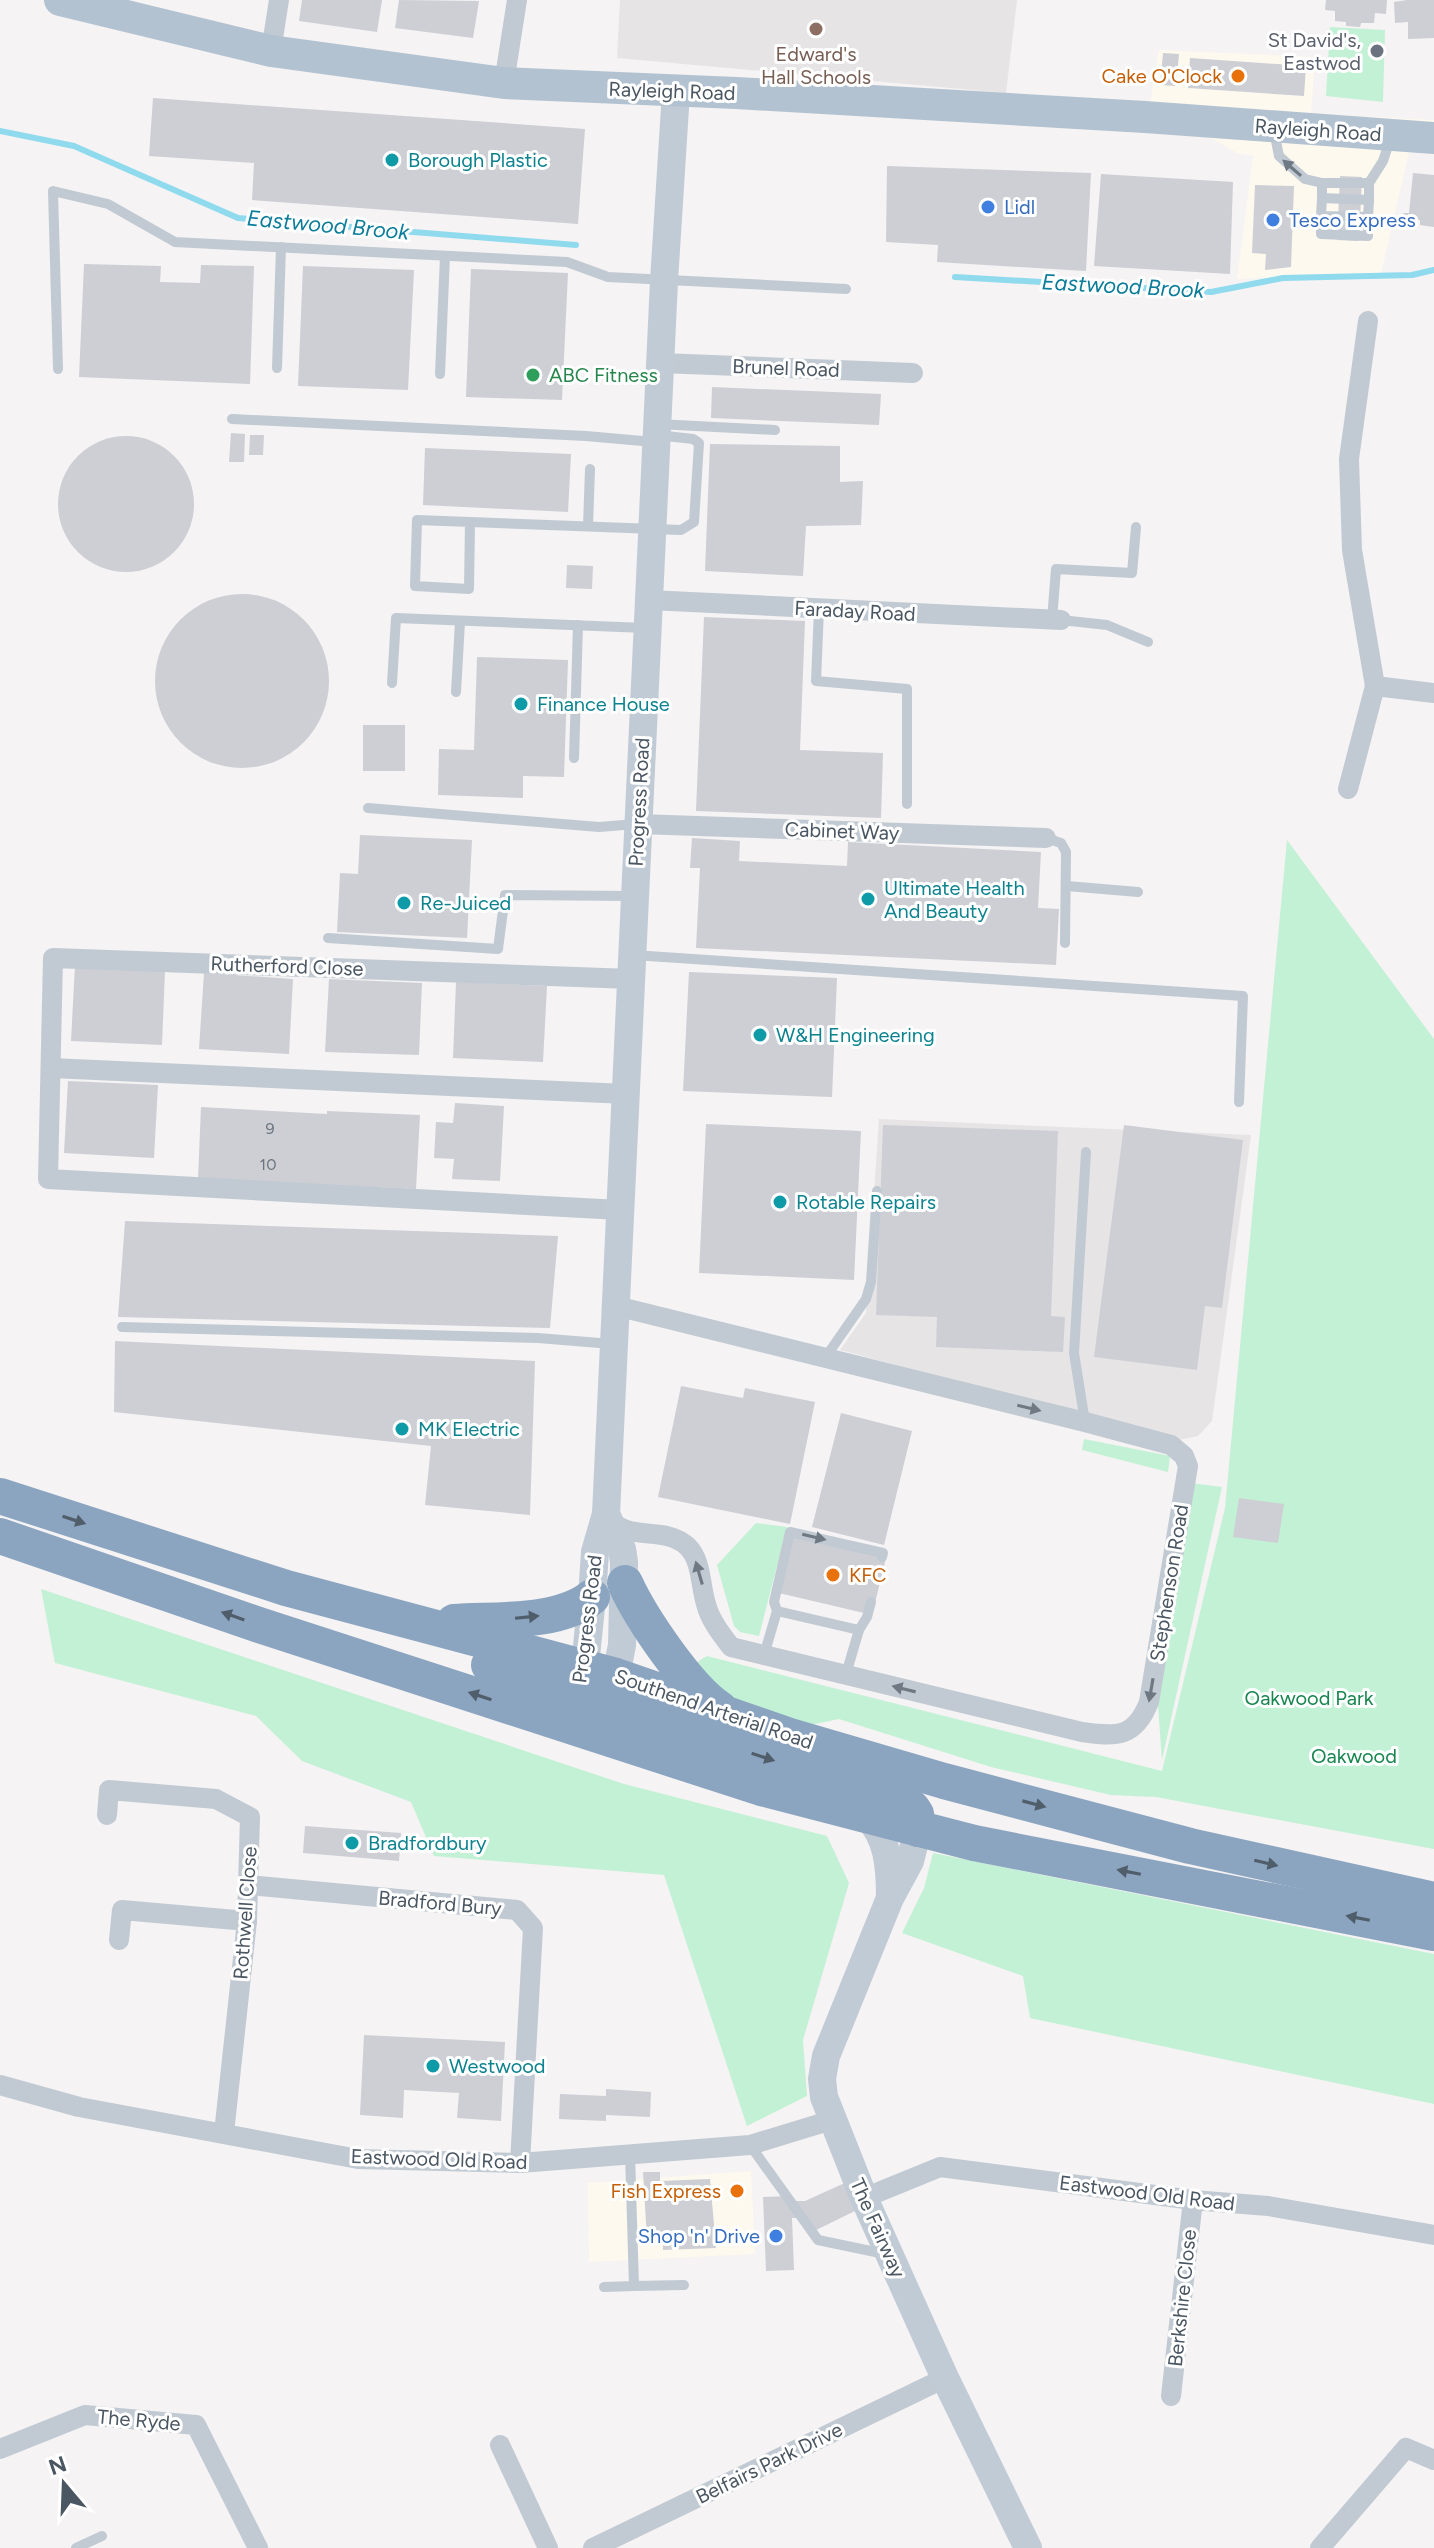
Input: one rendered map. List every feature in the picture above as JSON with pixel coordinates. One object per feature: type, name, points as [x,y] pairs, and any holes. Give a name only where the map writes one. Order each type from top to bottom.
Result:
[{"type":"highway","name":"Southend Arterial Road","points":[[0,1496],[286,1588],[421,1624],[595,1702]]},
{"type":"highway","name":"Southend Arterial Road","points":[[0,1536],[259,1625],[595,1702],[731,1716],[944,1781],[1190,1846],[1434,1900]]},
{"type":"highway","points":[[421,1624],[559,1614],[576,1609],[614,1581],[698,1690],[731,1716]]},
{"type":"highway","points":[[286,1588],[311,1608],[752,1754],[900,1798],[916,1814],[918,1829]]},
{"type":"highway","points":[[595,1702],[761,1788],[974,1843],[1434,1933]]},
{"type":"main road","name":"Rayleigh Road","points":[[60,0],[271,51],[504,83],[1115,115],[1434,138]]},
{"type":"street","points":[[271,51],[279,0]]},
{"type":"street","points":[[504,83],[517,0]]},
{"type":"street","name":"Progress Road","points":[[614,1581],[595,1552],[606,1514],[656,434],[676,92]]},
{"type":"street","points":[[1348,789],[1375,686],[1352,550],[1349,459],[1368,321]]},
{"type":"street","name":"Brunel Road","points":[[660,363],[913,373]]},
{"type":"street","name":"Faraday Road","points":[[648,614],[819,609],[1056,620]]},
{"type":"street","points":[[1375,686],[1434,693]]},
{"type":"street","name":"Cabinet Way","points":[[638,824],[1046,838]]},
{"type":"street","name":"Rutherford Close","points":[[620,1210],[48,1179],[53,958],[631,967]]},
{"type":"street","points":[[51,1068],[626,1094]]},
{"type":"street","name":"Stephenson Road","points":[[606,1514],[623,1530],[677,1539],[689,1547],[699,1569],[706,1606],[719,1632],[731,1647],[1082,1732],[1118,1735],[1133,1728],[1144,1717],[1149,1702],[1188,1466],[1184,1456],[1171,1445],[616,1306]]},
{"type":"street","name":"Progress Road","points":[[595,1702],[622,1549],[606,1514]]},
{"type":"street","points":[[614,1581],[629,1543],[640,1535],[650,1534]]},
{"type":"street","name":"Rothwell Close","points":[[107,1815],[109,1790],[216,1799],[250,1817],[247,1921],[224,2133]]},
{"type":"street","name":"The Fairway","points":[[866,1815],[875,1824],[885,1845],[890,1898]]},
{"type":"street","name":"The Fairway","points":[[918,1829],[910,1861],[890,1898],[826,2056],[823,2088],[832,2120],[864,2198],[945,2378],[1028,2548]]},
{"type":"street","name":"Bradford Bury","points":[[249,1885],[517,1910],[533,1928],[520,2163]]},
{"type":"street","points":[[119,1940],[122,1910],[247,1921]]},
{"type":"street","name":"Eastwood Old Road","points":[[0,2085],[79,2107],[358,2159],[520,2163],[750,2145],[832,2120]]},
{"type":"street","name":"Eastwood Old Road","points":[[864,2198],[940,2167],[1193,2200],[1268,2206],[1434,2235]]},
{"type":"street","name":"Berkshire Close","points":[[1171,2396],[1193,2200]]},
{"type":"street","name":"Belfairs Park Drive","points":[[593,2548],[945,2378]]},
{"type":"street","name":"The Ryde","points":[[0,2449],[85,2415],[196,2425],[258,2548]]},
{"type":"street","points":[[500,2445],[548,2548]]},
{"type":"street","points":[[1320,2548],[1406,2448],[1434,2460]]},
{"type":"lane","points":[[1273,127],[1279,156],[1305,179],[1322,183],[1369,183]]},
{"type":"lane","points":[[1322,183],[1321,234],[1368,236],[1369,183],[1383,161],[1392,136]]},
{"type":"lane","points":[[58,369],[53,191],[108,204],[175,242],[567,262],[600,276],[846,289]]},
{"type":"lane","points":[[1322,198],[1369,200]]},
{"type":"lane","points":[[1321,216],[1368,217]]},
{"type":"lane","points":[[277,368],[281,247]]},
{"type":"lane","points":[[440,374],[445,256]]},
{"type":"lane","points":[[232,419],[586,436],[775,430]]},
{"type":"lane","points":[[470,522],[469,589],[415,586],[417,520],[652,528],[681,530],[694,522],[699,443],[693,439],[656,434]]},
{"type":"lane","points":[[588,526],[590,469]]},
{"type":"lane","points":[[1136,527],[1132,573],[1056,569],[1056,620],[1107,625],[1148,642]]},
{"type":"lane","points":[[819,609],[816,681],[907,689],[907,804]]},
{"type":"lane","points":[[392,683],[396,618],[578,625],[648,614]]},
{"type":"lane","points":[[456,692],[460,622]]},
{"type":"lane","points":[[574,758],[578,625]]},
{"type":"lane","points":[[368,808],[599,827],[638,824]]},
{"type":"lane","points":[[1046,838],[1061,843],[1066,852],[1065,943]]},
{"type":"lane","points":[[1067,886],[1138,892]]},
{"type":"lane","points":[[328,938],[498,949],[505,895],[635,896]]},
{"type":"lane","points":[[631,967],[1243,996],[1239,1102]]},
{"type":"lane","points":[[1085,1422],[1074,1353],[1086,1152]]},
{"type":"lane","points":[[825,1358],[866,1299],[871,1282],[877,1191]]},
{"type":"lane","points":[[122,1327],[538,1338],[614,1344]]},
{"type":"lane","points":[[764,1655],[777,1611],[774,1602],[790,1532],[883,1553],[882,1557]]},
{"type":"lane","points":[[846,1674],[871,1602]]},
{"type":"lane","points":[[777,1611],[859,1630]]},
{"type":"lane","points":[[750,2145],[818,2240],[891,2256]]},
{"type":"lane","points":[[630,2154],[634,2286]]},
{"type":"lane","points":[[604,2287],[684,2285]]},
{"type":"lane","points":[[76,2548],[102,2536]]},
{"type":"shaded area","name":"Edward's Hall Schools","points":[[620,0],[1017,0],[1006,93],[617,58]]},
{"type":"shaded area","points":[[1159,50],[1315,57],[1311,114],[1434,120],[1434,154],[1409,152],[1381,274],[1237,279],[1253,156],[1237,153],[1150,103]]},
{"type":"shaded area","points":[[879,1119],[1251,1135],[1212,1421],[1198,1436],[1179,1440],[840,1350],[866,1313]]},
{"type":"shaded area","points":[[751,2171],[755,2254],[589,2262],[588,2183]]},
{"type":"green space","points":[[1330,27],[1385,30],[1383,102],[1326,96]]},
{"type":"green space","name":"Oakwood Park","points":[[1287,840],[1434,1039],[1434,1849],[1156,1797],[1111,1795],[991,1767],[839,1719],[805,1726],[733,1706],[694,1664],[707,1656],[1162,1771],[1225,1508]]},
{"type":"green space","points":[[1084,1439],[1170,1456],[1168,1472],[1082,1450]]},
{"type":"green space","points":[[1191,1483],[1222,1487],[1162,1760],[1155,1665]]},
{"type":"green space","points":[[756,1523],[787,1527],[759,1636],[740,1632],[734,1626],[717,1565]]},
{"type":"green space","points":[[41,1589],[624,1784],[827,1836],[849,1883],[803,2040],[807,2096],[747,2126],[664,1875],[434,1856],[411,1802],[302,1761],[256,1716],[55,1663]]},
{"type":"green space","points":[[933,1853],[1434,1954],[1434,2104],[1030,2018],[1023,1976],[902,1933],[924,1888]]},
{"type":"building","points":[[302,0],[382,0],[377,32],[299,21]]},
{"type":"building","points":[[399,0],[479,1],[473,38],[395,28]]},
{"type":"building","points":[[1326,0],[1387,0],[1386,14],[1375,13],[1374,23],[1361,23],[1360,27],[1346,26],[1346,22],[1335,21],[1335,11],[1325,10]]},
{"type":"building","points":[[1434,0],[1434,38],[1408,39],[1408,22],[1395,23],[1394,2]]},
{"type":"building","points":[[1163,53],[1179,54],[1176,86],[1160,85]]},
{"type":"building","points":[[1190,58],[1306,66],[1304,96],[1188,88]]},
{"type":"building","name":"Borough Plastic","points":[[153,98],[585,129],[578,224],[252,200],[254,163],[149,156]]},
{"type":"building","name":"Lidl","points":[[887,166],[1091,173],[1086,271],[937,262],[938,245],[886,242]]},
{"type":"building","points":[[1413,173],[1434,175],[1434,227],[1420,225],[1420,220],[1403,218],[1403,213],[1409,213]]},
{"type":"building","points":[[1101,174],[1233,182],[1230,274],[1094,266]]},
{"type":"building","points":[[1340,176],[1362,177],[1359,241],[1337,240]]},
{"type":"building","name":"Tesco Express","points":[[1255,185],[1294,186],[1291,267],[1265,270],[1266,254],[1252,253]]},
{"type":"building","points":[[84,264],[161,266],[160,282],[200,283],[201,265],[254,266],[250,384],[79,377]]},
{"type":"building","points":[[303,266],[414,270],[408,390],[298,386]]},
{"type":"building","points":[[471,269],[568,273],[562,400],[466,397]]},
{"type":"building","points":[[712,387],[881,394],[879,425],[711,418]]},
{"type":"building","points":[[231,433],[245,434],[244,462],[229,462]]},
{"type":"building","points":[[250,435],[264,435],[263,455],[249,455]]},
{"type":"building","points":[[126,436],[152,441],[174,456],[189,478],[194,504],[189,530],[174,552],[152,567],[126,572],[100,567],[78,552],[63,530],[58,504],[63,478],[78,456],[100,441]]},
{"type":"building","points":[[710,444],[840,446],[840,482],[863,481],[861,525],[806,526],[803,576],[705,571]]},
{"type":"building","points":[[425,448],[571,454],[568,512],[423,505]]},
{"type":"building","points":[[567,565],[593,566],[592,589],[566,588]]},
{"type":"building","points":[[242,594],[275,600],[304,619],[323,648],[329,681],[323,714],[304,743],[275,762],[242,768],[209,762],[180,743],[161,714],[155,681],[161,648],[180,619],[209,600]]},
{"type":"building","points":[[704,617],[805,621],[800,750],[883,753],[881,818],[696,811]]},
{"type":"building","name":"Finance House","points":[[477,657],[568,660],[564,777],[523,776],[523,798],[438,795],[439,749],[474,750]]},
{"type":"building","points":[[363,725],[405,725],[405,771],[363,771]]},
{"type":"building","name":"Re-Juiced","points":[[360,835],[472,840],[467,938],[337,932],[340,873],[358,874]]},
{"type":"building","name":"Ultimate Health And Beauty","points":[[692,838],[740,841],[739,861],[847,866],[848,842],[1041,852],[1038,908],[1059,909],[1056,965],[696,948],[700,868],[690,868]]},
{"type":"building","points":[[75,965],[165,970],[162,1045],[71,1041]]},
{"type":"building","name":"W&H Engineering","points":[[689,972],[837,978],[832,1097],[683,1091]]},
{"type":"building","points":[[204,973],[293,979],[289,1054],[199,1049]]},
{"type":"building","points":[[329,979],[422,983],[419,1055],[325,1052]]},
{"type":"building","points":[[456,982],[547,986],[543,1062],[453,1058]]},
{"type":"building","points":[[68,1081],[158,1085],[154,1158],[64,1153]]},
{"type":"building","points":[[455,1103],[504,1106],[500,1181],[452,1179],[454,1159],[434,1158],[436,1122],[453,1123]]},
{"type":"building","points":[[201,1107],[420,1115],[416,1189],[198,1179]]},
{"type":"building","name":"Rotable Repairs","points":[[706,1124],[861,1131],[854,1280],[699,1273]]},
{"type":"building","points":[[883,1125],[1058,1131],[1051,1316],[1065,1317],[1063,1352],[936,1347],[937,1317],[876,1315]]},
{"type":"building","points":[[1124,1125],[1243,1140],[1222,1308],[1205,1306],[1197,1370],[1094,1357]]},
{"type":"building","points":[[125,1221],[558,1236],[550,1328],[118,1317]]},
{"type":"building","name":"MK Electric","points":[[115,1341],[535,1361],[530,1515],[425,1505],[431,1446],[114,1412]]},
{"type":"building","points":[[681,1386],[743,1398],[745,1388],[815,1402],[790,1524],[658,1497]]},
{"type":"building","points":[[841,1413],[912,1431],[884,1545],[812,1527]]},
{"type":"building","points":[[1239,1498],[1284,1504],[1278,1543],[1233,1537]]},
{"type":"building","name":"KFC","points":[[793,1536],[886,1558],[875,1603],[864,1613],[779,1593]]},
{"type":"building","name":"Bradfordbury","points":[[305,1826],[401,1833],[399,1861],[303,1853]]},
{"type":"building","name":"Westwood","points":[[364,2035],[505,2042],[501,2121],[457,2118],[459,2093],[404,2090],[403,2118],[360,2115]]},
{"type":"building","points":[[606,2089],[651,2092],[650,2117],[606,2115],[606,2121],[559,2119],[560,2094],[606,2096]]},
{"type":"building","points":[[643,2172],[660,2172],[660,2181],[710,2179],[716,2248],[663,2250],[663,2239],[647,2240]]},
{"type":"building","points":[[849,2181],[861,2208],[808,2234],[800,2218],[792,2218],[794,2270],[766,2271],[763,2197],[791,2196],[791,2201],[805,2201]]},
{"type":"waterway","name":"Eastwood Brook","points":[[0,131],[74,146],[238,218],[576,245]]},
{"type":"waterway","name":"Eastwood Brook","points":[[955,277],[1211,292],[1283,278],[1412,275],[1434,270]]},
{"type":"place","name":"Edward's Hall Schools","points":[[816,29]]},
{"type":"place","name":"St David's, Eastwod","points":[[1377,51]]},
{"type":"place","name":"Cake O'Clock","points":[[1238,76]]},
{"type":"place","name":"Borough Plastic","points":[[392,160]]},
{"type":"place","name":"Lidl","points":[[988,207]]},
{"type":"place","name":"Tesco Express","points":[[1273,220]]},
{"type":"place","name":"ABC Fitness","points":[[533,375]]},
{"type":"place","name":"Finance House","points":[[521,704]]},
{"type":"place","name":"Ultimate Health And Beauty","points":[[868,899]]},
{"type":"place","name":"Re-Juiced","points":[[404,903]]},
{"type":"place","name":"W&H Engineering","points":[[760,1035]]},
{"type":"place","name":"Rotable Repairs","points":[[780,1202]]},
{"type":"place","name":"MK Electric","points":[[402,1429]]},
{"type":"place","name":"KFC","points":[[833,1575]]},
{"type":"place","name":"Bradfordbury","points":[[352,1843]]},
{"type":"place","name":"Westwood","points":[[433,2066]]},
{"type":"place","name":"Fish Express","points":[[737,2191]]},
{"type":"place","name":"Shop 'n' Drive","points":[[776,2236]]},
{"type":"park label","name":"Oakwood","points":[[1354,1756]]}]
